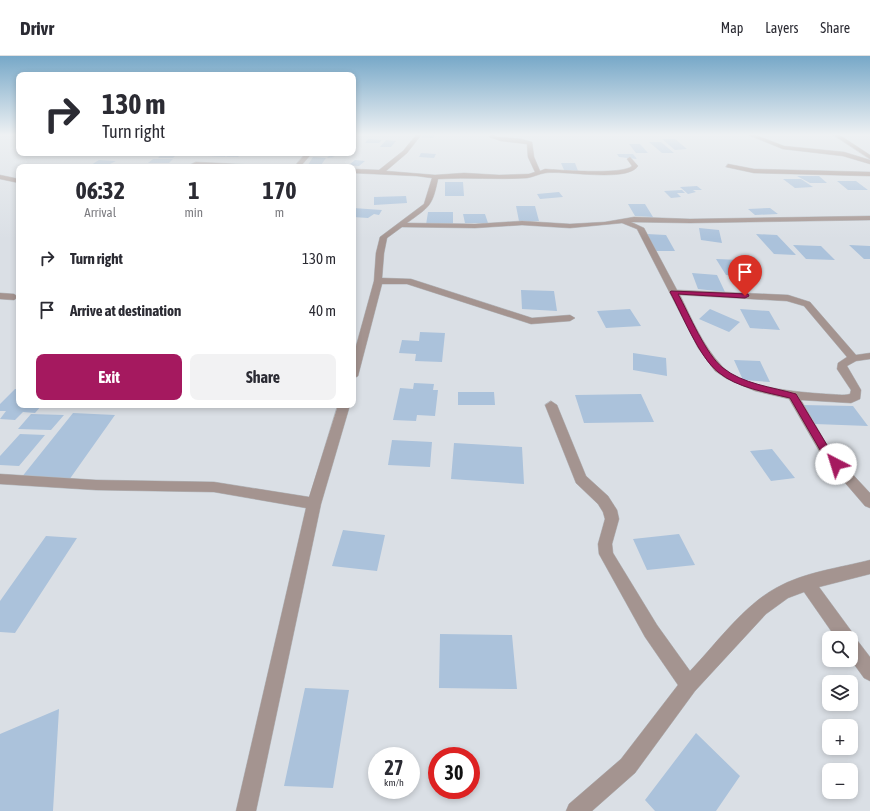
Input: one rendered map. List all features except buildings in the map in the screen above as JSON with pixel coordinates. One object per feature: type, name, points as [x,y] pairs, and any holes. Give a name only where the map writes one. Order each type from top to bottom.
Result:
[{"type":"street","points":[[381,172],[384,169]]},
{"type":"street","points":[[536,169],[538,173]]},
{"type":"street","points":[[356,171],[422,174],[434,177],[464,175],[518,177],[529,176],[545,171],[595,173],[628,171],[632,169]]},
{"type":"street","points":[[745,169],[754,171],[870,174]]},
{"type":"street","points":[[0,177],[16,180]]},
{"type":"street","points":[[356,365],[378,281],[380,253],[384,237],[427,206],[430,200],[434,177]]},
{"type":"street","points":[[401,225],[475,226],[527,223],[570,226],[620,222],[634,219],[690,221],[870,218]]},
{"type":"street","points":[[620,222],[632,224],[640,228],[703,348],[719,369],[731,377],[760,388],[793,396],[850,399],[856,396],[856,390],[842,366],[853,358],[870,356]]},
{"type":"street","points":[[378,281],[408,281],[531,321],[570,318]]},
{"type":"street","points":[[674,292],[788,298],[800,300],[807,304],[853,358]]},
{"type":"street","points":[[0,296],[14,297]]},
{"type":"street","points":[[793,396],[826,453],[870,502]]},
{"type":"street","points":[[551,405],[581,479],[603,500],[610,510],[612,519],[605,544],[606,554],[652,631],[689,685]]},
{"type":"street","points":[[246,811],[283,650],[314,504],[343,408]]},
{"type":"street","points":[[0,478],[96,485],[214,487],[251,492],[314,504]]},
{"type":"street","points":[[576,811],[628,766],[689,685],[760,608],[782,593],[807,583],[870,567]]},
{"type":"street","points":[[807,583],[841,631]]},
{"type":"street","points":[[858,656],[870,672]]},
{"type":"route","points":[[745,296],[674,292],[703,348],[719,369],[731,377],[760,388],[793,396],[826,453],[836,464]]}]
